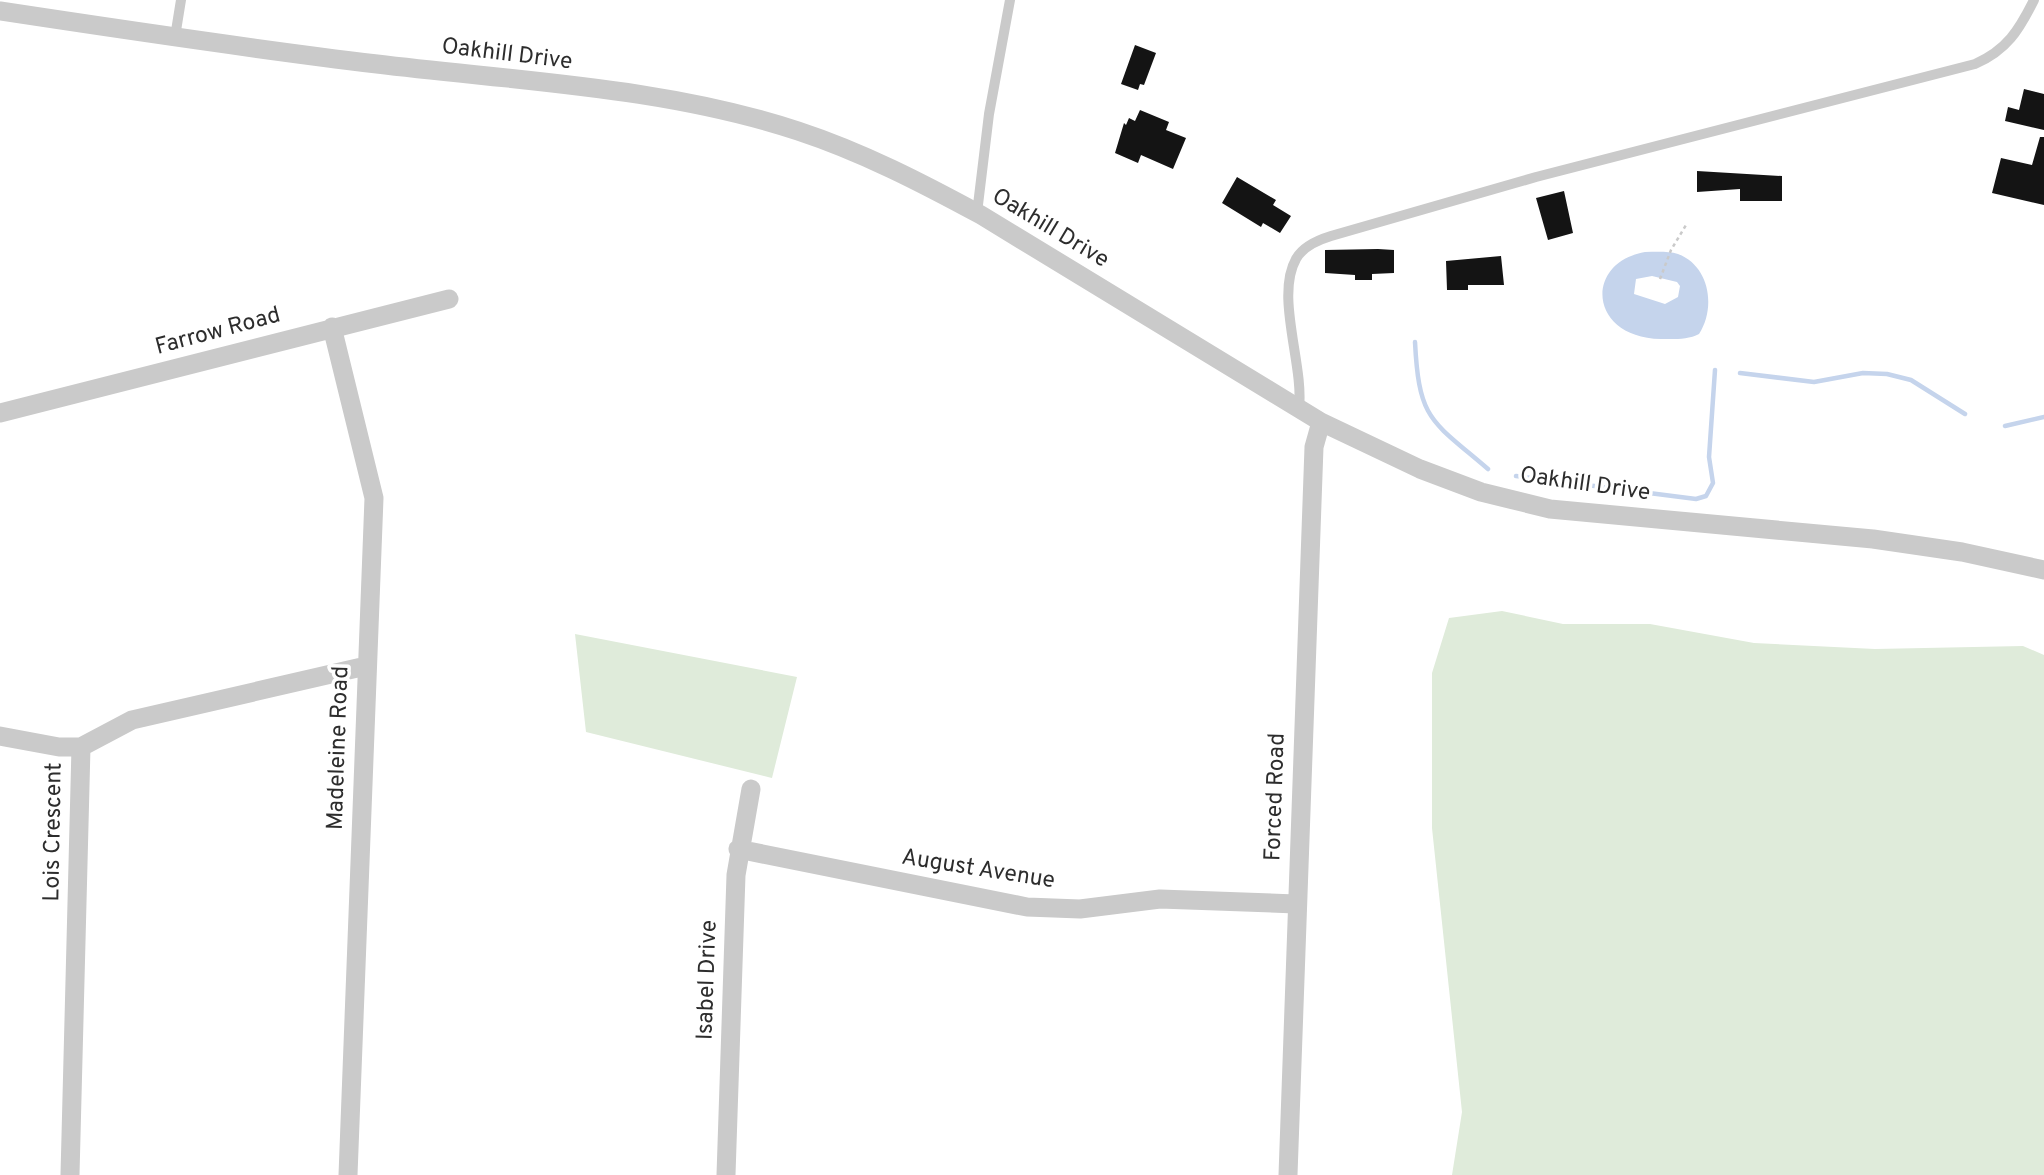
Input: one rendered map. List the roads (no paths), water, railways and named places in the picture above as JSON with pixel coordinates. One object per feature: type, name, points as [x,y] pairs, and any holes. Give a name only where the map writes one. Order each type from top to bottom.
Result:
[{"type":"street","name":"Oakhill Drive","points":[[0,11],[175,37],[665,99],[720,110],[832,144],[887,167],[977,213],[1321,422],[1432,474],[1527,505],[1873,539],[1962,552],[2044,570]]},
{"type":"street","name":"Farrow Road","points":[[0,413],[449,299]]},
{"type":"street","name":"Madeleine Road","points":[[332,327],[374,498],[348,1175]]},
{"type":"street","name":"Forced Road","points":[[1288,1175],[1314,447],[1321,422]]},
{"type":"street","name":"Lois Crescent","points":[[70,1175],[81,747],[126,722],[366,666]]},
{"type":"street","points":[[0,736],[59,747],[81,747]]},
{"type":"street","name":"Isabel Drive","points":[[726,1175],[738,849],[751,789]]},
{"type":"street","name":"August Avenue","points":[[738,849],[1027,907],[1080,909],[1168,899],[1296,904]]},
{"type":"lane","points":[[175,37],[181,0]]},
{"type":"lane","points":[[977,213],[989,114],[1010,0]]},
{"type":"lane","points":[[1299,408],[1300,380],[1289,291],[1296,258],[1311,245],[1331,236],[1536,177],[1975,64],[2001,51],[2011,41],[2034,0]]},
{"type":"water","points":[[1645,252],[1670,252],[1689,260],[1697,268],[1707,289],[1708,300],[1704,324],[1699,334],[1685,338],[1661,339],[1637,335],[1619,327],[1608,314],[1603,299],[1604,284],[1611,270],[1625,259]],"holes":[[[1652,276],[1677,282],[1680,286],[1678,297],[1665,304],[1634,294],[1636,279]]]},
{"type":"waterway","points":[[1415,342],[1420,388],[1432,417],[1453,440],[1488,469]]},
{"type":"waterway","points":[[1516,476],[1696,499],[1706,496],[1713,483],[1709,457],[1715,370]]},
{"type":"waterway","points":[[1740,373],[1814,382],[1863,373],[1887,374],[1911,380],[1965,414]]},
{"type":"waterway","points":[[2005,426],[2044,417]]}]
